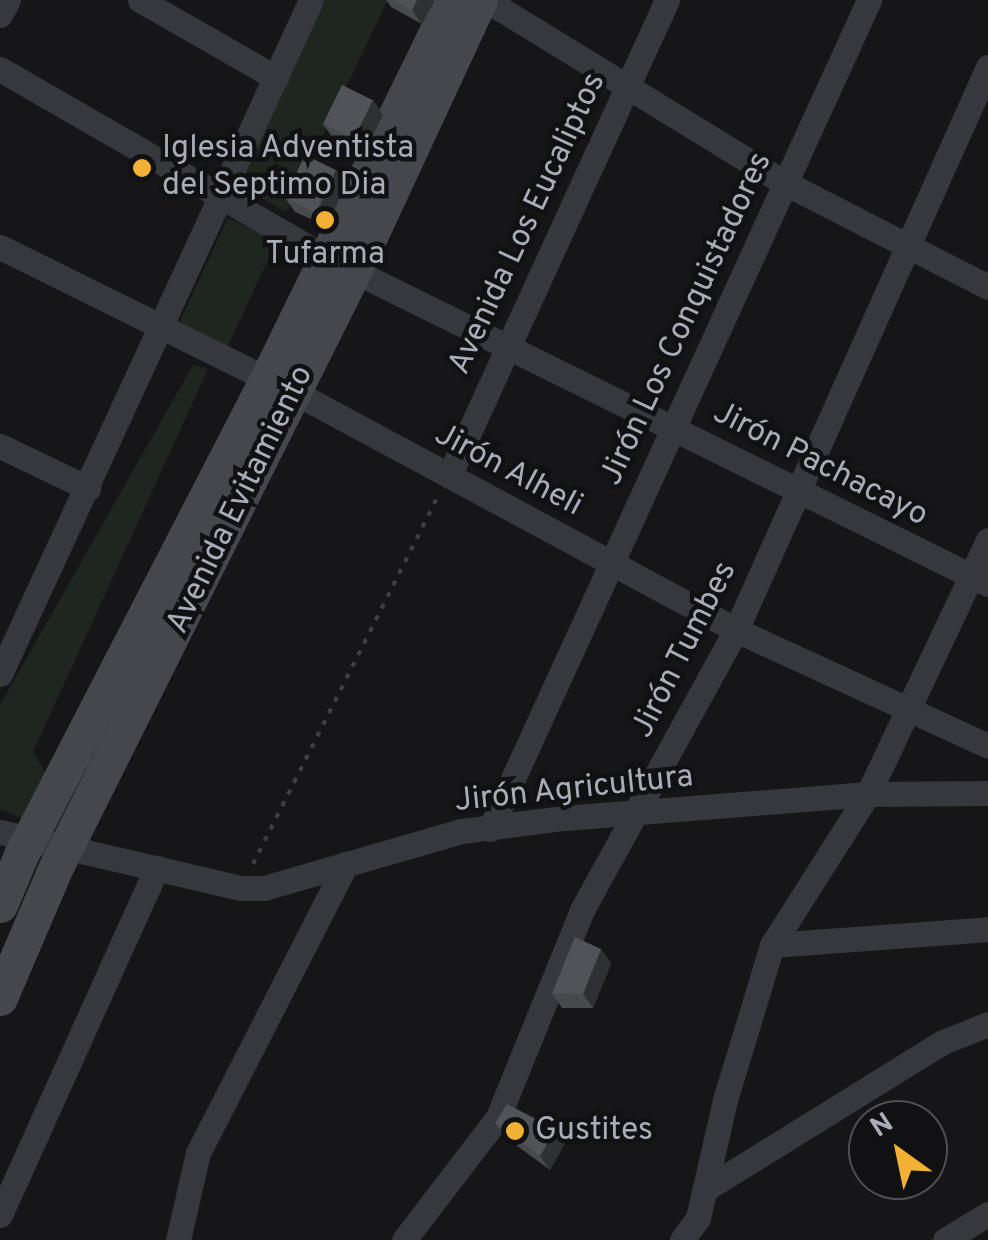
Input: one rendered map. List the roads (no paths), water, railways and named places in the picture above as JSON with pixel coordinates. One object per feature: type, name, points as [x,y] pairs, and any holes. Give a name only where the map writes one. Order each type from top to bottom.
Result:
[{"type":"street","points":[[0,14],[8,0]]},
{"type":"street","points":[[140,0],[276,78]]},
{"type":"street","points":[[0,674],[9,629],[88,488],[311,0]]},
{"type":"street","name":"Avenida Evitamiento","points":[[0,998],[339,264],[452,0]]},
{"type":"street","points":[[483,0],[628,84],[785,184],[988,287]]},
{"type":"street","name":"Avenida Evitamiento","points":[[339,264],[483,0]]},
{"type":"street","name":"Avenida Los Eucaliptos","points":[[448,476],[667,0]]},
{"type":"street","name":"Jirón Los Conquistadores","points":[[490,830],[869,0]]},
{"type":"street","name":"Jirón Tumbes","points":[[404,1240],[498,1118],[582,910],[736,630],[988,67]]},
{"type":"street","name":"Jirón Pachacayo","points":[[0,69],[339,264],[979,581]]},
{"type":"street","name":"Jirón Alheli","points":[[0,248],[281,385],[736,630],[988,746]]},
{"type":"street","name":"Avenida Evitamiento","points":[[0,905],[16,835],[281,385]]},
{"type":"street","points":[[0,446],[88,488]]},
{"type":"street","points":[[682,1240],[698,1218],[725,1100],[772,945],[868,794],[909,707],[979,581],[988,540]]},
{"type":"street","name":"Jirón Agricultura","points":[[16,835],[241,888],[264,888],[462,832],[564,818],[868,794],[988,793]]},
{"type":"street","points":[[178,1240],[198,1153],[346,864]]},
{"type":"street","points":[[0,1216],[157,868]]},
{"type":"street","points":[[772,945],[988,929]]},
{"type":"street","points":[[704,1190],[943,1042],[988,1024]]},
{"type":"street","points":[[945,1240],[988,1214]]},
{"type":"place","name":"Iglesia Adventista del Septimo Dia","points":[[142,168]]},
{"type":"place","name":"Tufarma","points":[[325,220]]},
{"type":"place","name":"Gustites","points":[[515,1131]]}]
